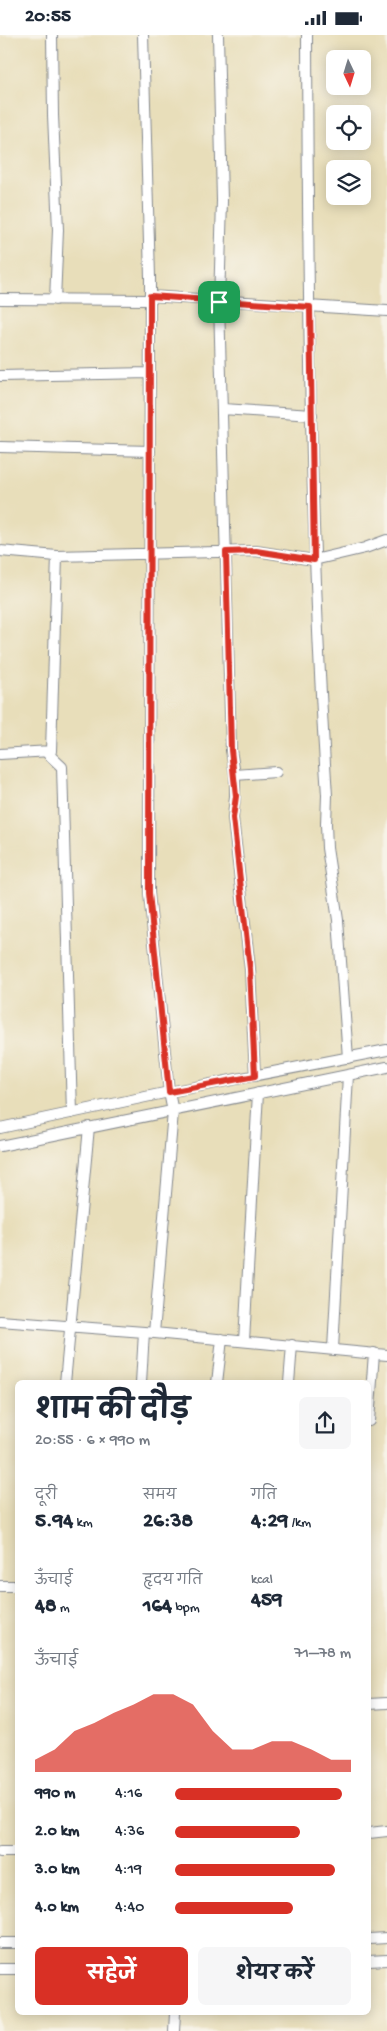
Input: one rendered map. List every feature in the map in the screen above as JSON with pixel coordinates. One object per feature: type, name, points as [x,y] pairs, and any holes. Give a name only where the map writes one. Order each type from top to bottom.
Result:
[{"type":"street","points":[[52,35],[58,231],[55,300]]},
{"type":"street","points":[[141,1380],[149,1332],[173,1112],[169,1092],[149,893],[150,298],[143,35]]},
{"type":"street","points":[[218,35],[222,201],[219,302],[231,750],[236,796],[233,818],[250,969],[255,1076]]},
{"type":"street","points":[[307,35],[314,560],[327,795],[326,824],[338,920],[348,1058]]},
{"type":"street","points":[[0,299],[150,298],[387,311]]},
{"type":"street","points":[[0,375],[150,373]]},
{"type":"street","points":[[223,409],[312,415]]},
{"type":"street","points":[[0,447],[150,451]]},
{"type":"street","points":[[0,551],[57,556],[256,551],[314,560],[365,548],[387,540]]},
{"type":"street","points":[[0,754],[52,751],[57,556]]},
{"type":"street","points":[[46,752],[62,767],[72,1113]]},
{"type":"street","points":[[235,775],[276,772]]},
{"type":"street","points":[[0,1128],[169,1092],[387,1050]]},
{"type":"street","points":[[0,1146],[387,1067]]},
{"type":"street","points":[[332,1349],[348,1075]]},
{"type":"street","points":[[244,1341],[258,1093]]},
{"type":"street","points":[[64,1380],[89,1127]]},
{"type":"street","points":[[0,1321],[149,1332],[387,1355]]},
{"type":"street","points":[[218,1380],[222,1339]]},
{"type":"street","points":[[289,1380],[292,1345]]},
{"type":"street","points":[[371,1394],[374,1353]]},
{"type":"street","points":[[0,1586],[15,1586]]},
{"type":"street","points":[[371,1704],[387,1703]]},
{"type":"street","points":[[371,1833],[387,1831]]},
{"type":"street","points":[[0,1852],[15,1852]]},
{"type":"street","points":[[371,1939],[387,1938]]},
{"type":"street","points":[[0,1943],[15,1943]]},
{"type":"street","points":[[371,1961],[387,1960]]},
{"type":"street","points":[[0,1969],[15,1969]]},
{"type":"street","points":[[174,2031],[175,2015]]},
{"type":"route","points":[[150,296],[219,302],[310,307],[314,560],[256,551],[226,552],[231,750],[236,796],[233,818],[250,969],[255,1076],[169,1092],[149,893],[150,296]]}]
